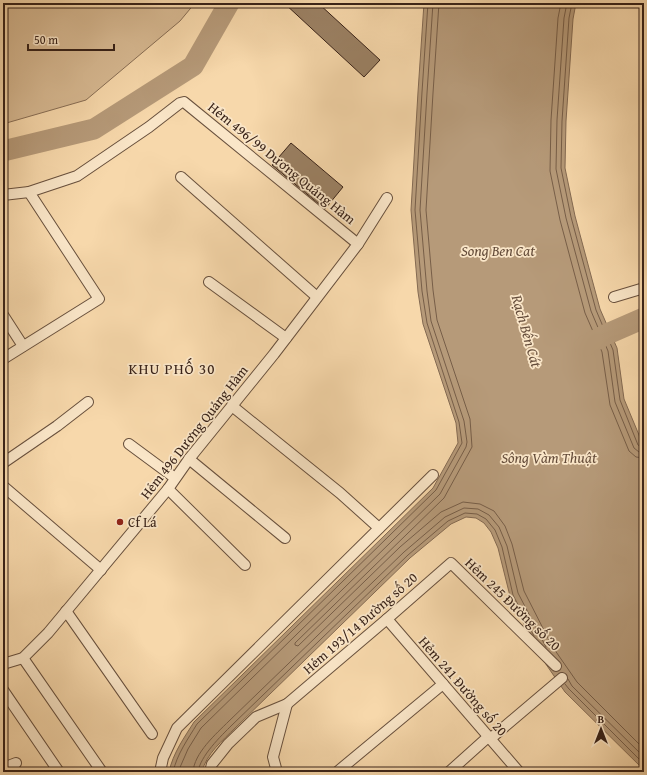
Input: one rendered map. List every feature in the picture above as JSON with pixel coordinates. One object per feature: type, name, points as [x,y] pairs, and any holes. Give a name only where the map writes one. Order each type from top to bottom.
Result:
[{"type":"street","name":"Hẻm 496/99 Dương Quảng Hàm","points":[[29,192],[77,176],[149,128],[180,102],[184,102],[358,244]]},
{"type":"street","points":[[181,177],[317,296]]},
{"type":"street","points":[[3,195],[29,192],[99,299],[3,359]]},
{"type":"street","name":"Hẻm 496 Dương Quảng Hàm","points":[[23,658],[66,611],[168,489],[189,459],[286,338],[358,244],[387,198]]},
{"type":"street","points":[[209,282],[286,338]]},
{"type":"street","points":[[614,297],[644,288]]},
{"type":"street","points":[[3,316],[22,346]]},
{"type":"street","points":[[3,463],[57,426],[88,402]]},
{"type":"street","points":[[232,406],[340,493],[379,528]]},
{"type":"street","points":[[129,444],[175,478]]},
{"type":"street","points":[[189,459],[285,538]]},
{"type":"street","points":[[160,772],[163,758],[177,728],[433,475]]},
{"type":"street","points":[[3,486],[100,570]]},
{"type":"street","points":[[168,489],[245,565]]},
{"type":"street","name":"Hẻm 193/14 Đường số 20","points":[[210,772],[212,764],[228,744],[256,717],[287,704],[451,563]]},
{"type":"street","name":"Hẻm 245 Đường số 20","points":[[451,563],[556,666]]},
{"type":"street","points":[[66,611],[152,734]]},
{"type":"street","name":"Hẻm 241 Đường số 20","points":[[387,619],[519,772]]},
{"type":"street","points":[[3,664],[23,658],[102,772]]},
{"type":"street","points":[[449,772],[562,678]]},
{"type":"street","points":[[337,772],[443,684]]},
{"type":"street","points":[[3,690],[59,772]]},
{"type":"street","points":[[277,772],[273,757],[287,704]]},
{"type":"street","points":[[3,768],[16,763]]},
{"type":"shaded area","points":[[3,3],[195,3],[180,21],[86,100],[3,124]]},
{"type":"water","points":[[424,3],[576,3],[573,19],[566,121],[565,168],[575,216],[600,309],[617,348],[624,399],[644,447],[644,770],[565,692],[539,654],[510,596],[498,548],[491,532],[484,523],[476,518],[466,517],[451,524],[410,558],[220,742],[207,759],[202,772],[169,772],[176,752],[194,722],[433,488],[458,443],[456,423],[423,324],[418,292],[411,210]]},
{"type":"building","points":[[284,3],[318,3],[380,60],[364,77]]},
{"type":"building","points":[[291,143],[343,187],[325,209],[272,165]]},
{"type":"waterway","points":[[3,151],[94,129],[193,66],[229,3]]},
{"type":"waterway","points":[[585,346],[605,335],[644,318]]},
{"type":"place","name":"Cf Lá","points":[[120,522]]},
{"type":"district","name":"KHU PHỐ 30","points":[[172,368]]},
{"type":"water label","name":"Song Ben Cat","points":[[498,250]]},
{"type":"water label","name":"Rạch Bến Cát","points":[[527,331]]},
{"type":"water label","name":"Sông Vàm Thuật","points":[[549,457]]}]
